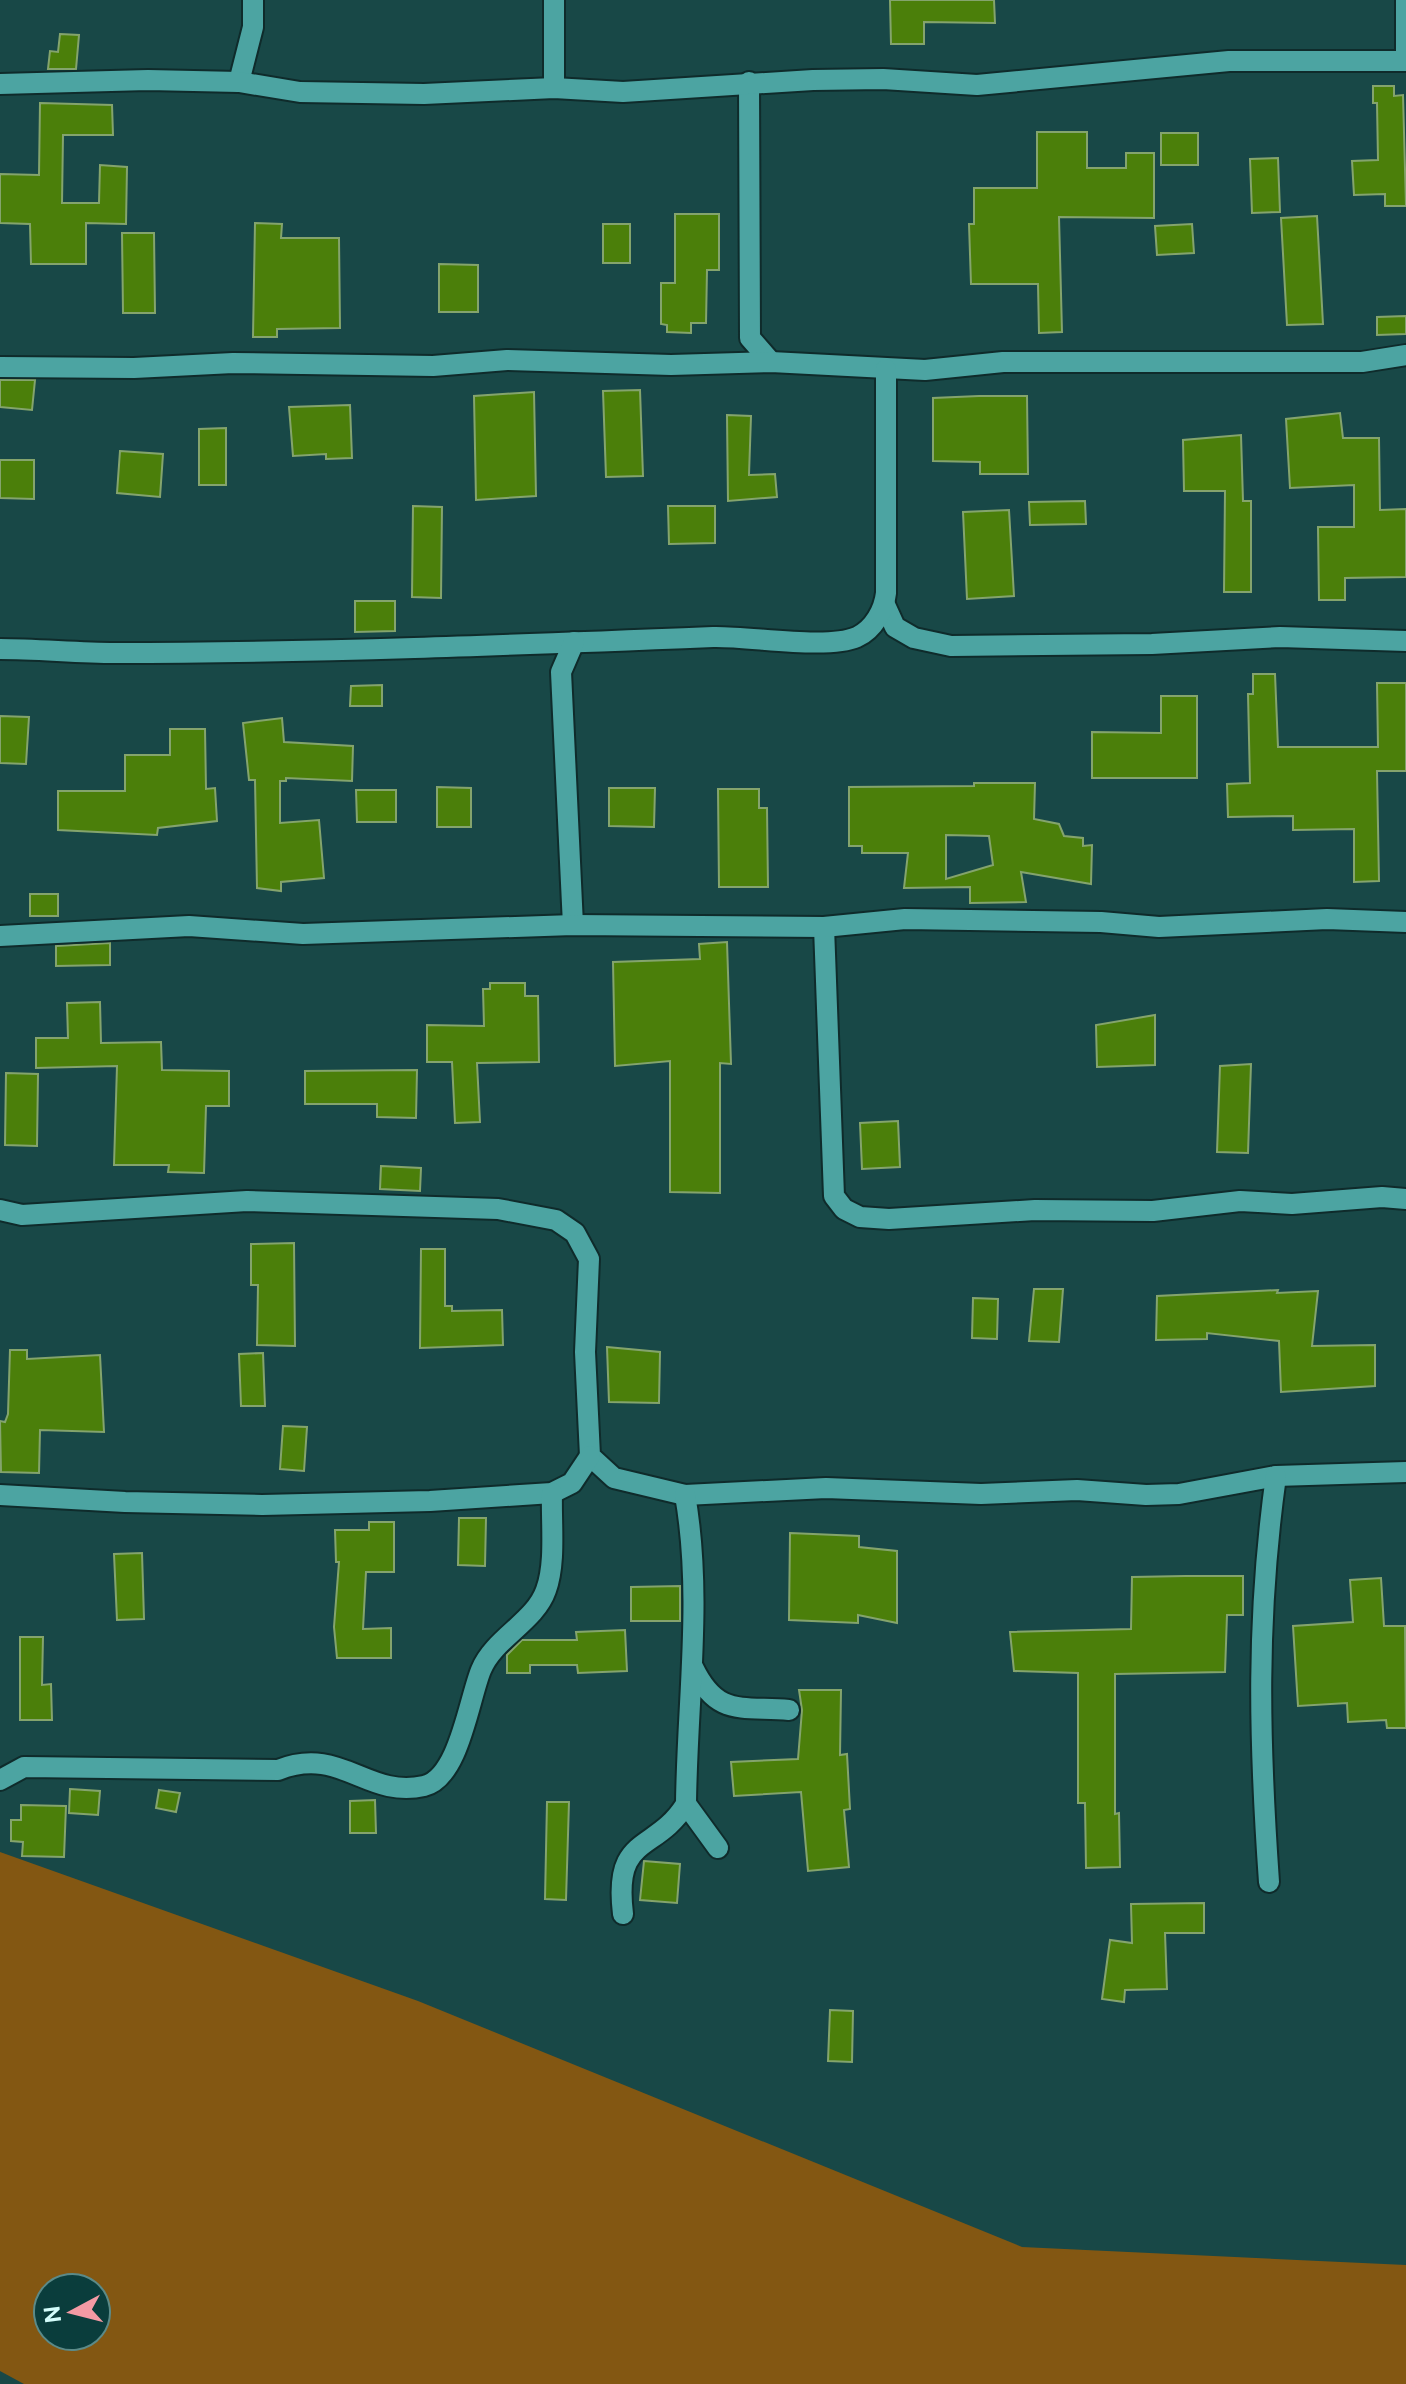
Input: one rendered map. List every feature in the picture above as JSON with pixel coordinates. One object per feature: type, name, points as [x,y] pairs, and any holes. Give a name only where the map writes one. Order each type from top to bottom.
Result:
[{"type":"street","points":[[239,82],[253,27],[253,0]]},
{"type":"street","points":[[554,0],[554,88]]},
{"type":"street","points":[[0,84],[239,82],[300,92],[424,94],[554,88],[623,92],[749,82],[883,79],[977,85],[1229,61],[1406,61],[1406,0]]},
{"type":"street","points":[[733,362],[750,338],[749,82]]},
{"type":"street","points":[[750,338],[771,362]]},
{"type":"street","points":[[0,367],[134,368],[233,363],[433,366],[507,360],[671,365],[771,362],[925,370],[1003,362],[1362,362],[1406,355]]},
{"type":"street","points":[[886,369],[885,605],[895,627],[914,638],[951,646],[1152,644],[1280,637],[1406,641]]},
{"type":"street","points":[[0,649],[113,653],[284,652],[737,636],[830,641],[857,637],[873,625],[885,605]]},
{"type":"street","points":[[573,925],[561,672],[574,642]]},
{"type":"street","points":[[0,936],[189,926],[303,934],[573,925],[824,927],[905,919],[1101,922],[1159,927],[1327,919],[1406,922]]},
{"type":"street","points":[[824,927],[834,1196],[844,1209],[852,1213],[889,1219],[1006,1211],[1153,1211],[1240,1201],[1292,1204],[1382,1197],[1406,1199]]},
{"type":"street","points":[[0,1210],[22,1215],[247,1201],[498,1209],[556,1220],[575,1233],[589,1259],[585,1352],[590,1456],[572,1483],[552,1493],[430,1501],[262,1505],[0,1495]]},
{"type":"street","points":[[590,1456],[614,1478],[685,1495],[826,1488],[981,1494],[1077,1490],[1179,1494],[1276,1476],[1406,1472]]},
{"type":"street","points":[[1269,1882],[1259,1677],[1265,1555],[1276,1476]]},
{"type":"street","points":[[0,1780],[24,1767],[278,1770],[314,1761],[344,1767],[398,1789],[432,1784],[445,1769],[461,1735],[482,1667],[544,1595],[552,1493]]},
{"type":"street","points":[[623,1914],[624,1866],[628,1857],[635,1848],[679,1815],[686,1804],[693,1537],[685,1495]]},
{"type":"street","points":[[692,1664],[704,1690],[721,1705],[789,1710]]},
{"type":"street","points":[[686,1804],[718,1848]]},
{"type":"shaded area","points":[[0,1852],[418,2001],[1022,2247],[1406,2265],[1406,2384],[24,2384],[0,2371]]},
{"type":"building","points":[[890,0],[994,0],[995,23],[924,22],[924,44],[891,44]]},
{"type":"building","points":[[60,34],[79,35],[76,69],[48,69],[50,51],[58,52]]},
{"type":"building","points":[[1373,86],[1394,86],[1394,96],[1403,95],[1406,206],[1385,206],[1385,194],[1354,195],[1352,161],[1378,160],[1377,103],[1373,103]]},
{"type":"building","points":[[40,103],[112,105],[113,135],[63,135],[62,203],[99,203],[100,165],[127,167],[126,224],[86,223],[86,264],[31,264],[30,224],[0,223],[0,174],[39,175]]},
{"type":"building","points":[[1037,132],[1087,132],[1087,168],[1126,168],[1126,153],[1154,153],[1154,218],[1059,217],[1062,332],[1039,333],[1038,284],[971,284],[969,224],[974,224],[974,188],[1037,188]]},
{"type":"building","points":[[1161,133],[1198,133],[1198,165],[1161,165]]},
{"type":"building","points":[[1278,158],[1280,212],[1252,213],[1250,159]]},
{"type":"building","points":[[675,214],[719,214],[719,270],[707,270],[706,323],[691,323],[691,333],[667,332],[667,325],[661,324],[661,283],[675,283]]},
{"type":"building","points":[[1317,216],[1323,324],[1287,325],[1281,218]]},
{"type":"building","points":[[255,223],[282,224],[281,238],[339,238],[340,328],[277,329],[277,337],[253,337]]},
{"type":"building","points":[[603,224],[630,224],[630,263],[603,263]]},
{"type":"building","points":[[1192,224],[1194,253],[1157,255],[1155,226]]},
{"type":"building","points":[[122,233],[154,233],[155,313],[123,313]]},
{"type":"building","points":[[439,264],[478,265],[478,312],[439,312]]},
{"type":"building","points":[[1406,316],[1406,334],[1377,335],[1377,317]]},
{"type":"building","points":[[0,380],[35,380],[32,410],[0,407]]},
{"type":"building","points":[[640,390],[643,476],[606,477],[603,391]]},
{"type":"building","points":[[534,392],[536,496],[476,500],[474,396]]},
{"type":"building","points":[[1027,396],[1028,474],[980,474],[980,462],[933,461],[933,398]]},
{"type":"building","points":[[350,405],[352,458],[326,459],[326,454],[293,456],[289,407]]},
{"type":"building","points":[[1340,413],[1343,438],[1379,438],[1380,510],[1406,509],[1406,577],[1345,578],[1345,600],[1319,600],[1318,527],[1354,527],[1354,485],[1290,488],[1286,419]]},
{"type":"building","points":[[727,415],[751,416],[749,475],[775,474],[777,497],[728,501]]},
{"type":"building","points":[[226,428],[226,485],[199,485],[199,429]]},
{"type":"building","points":[[1241,435],[1243,501],[1251,501],[1251,592],[1224,592],[1225,491],[1184,491],[1183,440]]},
{"type":"building","points":[[120,451],[163,454],[160,497],[117,493]]},
{"type":"building","points":[[0,460],[34,460],[34,499],[0,498]]},
{"type":"building","points":[[1085,501],[1086,524],[1030,525],[1029,502]]},
{"type":"building","points":[[413,506],[442,507],[441,598],[412,597]]},
{"type":"building","points":[[668,506],[715,506],[715,543],[669,544]]},
{"type":"building","points":[[1009,510],[1014,596],[967,599],[963,512]]},
{"type":"building","points":[[355,601],[395,601],[395,631],[355,632]]},
{"type":"building","points":[[1253,674],[1275,674],[1278,747],[1378,747],[1377,683],[1406,683],[1406,771],[1377,771],[1379,881],[1354,882],[1354,829],[1293,830],[1293,816],[1228,817],[1227,784],[1250,783],[1248,694],[1253,694]]},
{"type":"building","points":[[382,685],[382,706],[350,706],[351,686]]},
{"type":"building","points":[[1161,696],[1197,696],[1197,778],[1092,778],[1092,732],[1161,733]]},
{"type":"building","points":[[0,716],[29,717],[26,764],[0,763]]},
{"type":"building","points":[[282,718],[284,742],[353,746],[352,781],[286,778],[286,781],[280,781],[280,823],[319,820],[324,878],[281,882],[281,891],[257,888],[255,780],[249,780],[243,723]]},
{"type":"building","points":[[170,729],[205,729],[206,789],[215,788],[217,821],[158,828],[157,835],[58,830],[58,791],[125,791],[125,755],[170,755]]},
{"type":"building","points":[[974,783],[1035,783],[1034,819],[1059,824],[1064,836],[1083,838],[1083,846],[1092,845],[1091,884],[1021,872],[1026,902],[970,903],[970,887],[904,888],[908,853],[862,853],[862,846],[849,846],[849,787],[974,786]],"holes":[[[946,835],[989,836],[993,865],[946,879]]]},
{"type":"building","points":[[437,787],[471,788],[471,827],[437,827]]},
{"type":"building","points":[[609,788],[655,788],[654,827],[609,826]]},
{"type":"building","points":[[718,789],[759,789],[759,808],[767,808],[768,887],[719,887]]},
{"type":"building","points":[[356,790],[396,790],[396,822],[357,822]]},
{"type":"building","points":[[30,894],[58,894],[58,916],[30,916]]},
{"type":"building","points":[[727,942],[731,1064],[720,1063],[720,1193],[670,1192],[670,1061],[615,1066],[613,962],[700,959],[699,944]]},
{"type":"building","points":[[110,943],[110,965],[56,966],[56,946]]},
{"type":"building","points":[[490,983],[525,983],[525,996],[538,996],[539,1062],[477,1063],[480,1122],[455,1123],[452,1062],[427,1062],[427,1025],[484,1026],[483,989],[490,989]]},
{"type":"building","points":[[100,1002],[101,1043],[161,1042],[162,1070],[229,1071],[229,1106],[206,1106],[204,1173],[168,1172],[169,1165],[114,1165],[117,1066],[36,1068],[36,1038],[68,1038],[67,1003]]},
{"type":"building","points":[[1155,1015],[1155,1065],[1097,1067],[1096,1025]]},
{"type":"building","points":[[1251,1064],[1248,1153],[1217,1152],[1220,1066]]},
{"type":"building","points":[[417,1070],[416,1118],[377,1117],[377,1104],[305,1104],[305,1071]]},
{"type":"building","points":[[6,1073],[38,1074],[37,1146],[5,1145]]},
{"type":"building","points":[[898,1121],[900,1167],[862,1169],[860,1123]]},
{"type":"building","points":[[381,1166],[421,1168],[420,1191],[380,1189]]},
{"type":"building","points":[[294,1243],[295,1346],[257,1345],[258,1285],[251,1285],[251,1244]]},
{"type":"building","points":[[421,1249],[445,1249],[445,1306],[452,1306],[452,1311],[502,1310],[503,1345],[420,1348]]},
{"type":"building","points":[[1034,1289],[1063,1289],[1059,1342],[1029,1341]]},
{"type":"building","points":[[1278,1290],[1277,1293],[1318,1291],[1312,1346],[1375,1345],[1375,1386],[1281,1392],[1279,1341],[1207,1333],[1207,1339],[1156,1340],[1157,1296]]},
{"type":"building","points":[[973,1298],[998,1299],[997,1339],[972,1338]]},
{"type":"building","points":[[607,1347],[660,1352],[659,1403],[609,1402]]},
{"type":"building","points":[[10,1350],[27,1350],[27,1359],[100,1355],[104,1432],[40,1430],[39,1473],[1,1472],[0,1421],[5,1422],[8,1414]]},
{"type":"building","points":[[263,1353],[265,1406],[241,1406],[239,1354]]},
{"type":"building","points":[[283,1426],[307,1427],[304,1471],[280,1469]]},
{"type":"building","points":[[459,1518],[486,1518],[485,1566],[458,1565]]},
{"type":"building","points":[[369,1522],[394,1522],[394,1572],[366,1572],[363,1629],[391,1628],[391,1658],[337,1658],[334,1627],[339,1562],[336,1562],[335,1530],[369,1530]]},
{"type":"building","points":[[790,1533],[859,1536],[859,1547],[897,1551],[897,1623],[858,1615],[858,1623],[789,1620]]},
{"type":"building","points":[[142,1553],[144,1619],[117,1620],[114,1554]]},
{"type":"building","points":[[1243,1576],[1243,1615],[1227,1615],[1225,1672],[1115,1674],[1115,1814],[1119,1813],[1120,1867],[1086,1868],[1085,1803],[1078,1803],[1078,1673],[1014,1671],[1010,1632],[1131,1629],[1132,1577]]},
{"type":"building","points":[[1381,1578],[1384,1626],[1405,1626],[1406,1728],[1387,1728],[1386,1720],[1348,1722],[1347,1703],[1298,1706],[1293,1626],[1353,1622],[1350,1580]]},
{"type":"building","points":[[680,1586],[680,1621],[631,1621],[631,1587]]},
{"type":"building","points":[[625,1630],[627,1671],[578,1673],[577,1665],[530,1665],[530,1673],[507,1673],[507,1655],[522,1640],[577,1640],[576,1632]]},
{"type":"building","points":[[20,1637],[43,1637],[42,1685],[51,1684],[52,1720],[20,1720]]},
{"type":"building","points":[[799,1690],[841,1690],[840,1755],[847,1754],[850,1809],[844,1810],[849,1867],[808,1871],[801,1792],[734,1796],[731,1762],[798,1759],[802,1710]]},
{"type":"building","points":[[70,1789],[100,1791],[98,1815],[69,1813]]},
{"type":"building","points":[[159,1790],[180,1793],[176,1812],[156,1808]]},
{"type":"building","points":[[375,1800],[376,1833],[350,1833],[350,1801]]},
{"type":"building","points":[[547,1802],[569,1802],[566,1900],[545,1899]]},
{"type":"building","points":[[21,1805],[66,1806],[64,1857],[22,1856],[23,1842],[11,1841],[11,1820],[21,1820]]},
{"type":"building","points":[[644,1861],[680,1864],[677,1903],[640,1900]]},
{"type":"building","points":[[1204,1903],[1204,1933],[1165,1933],[1167,1989],[1125,1990],[1124,2002],[1102,1999],[1110,1940],[1132,1943],[1131,1904]]},
{"type":"building","points":[[830,2010],[853,2011],[852,2062],[828,2061]]}]
